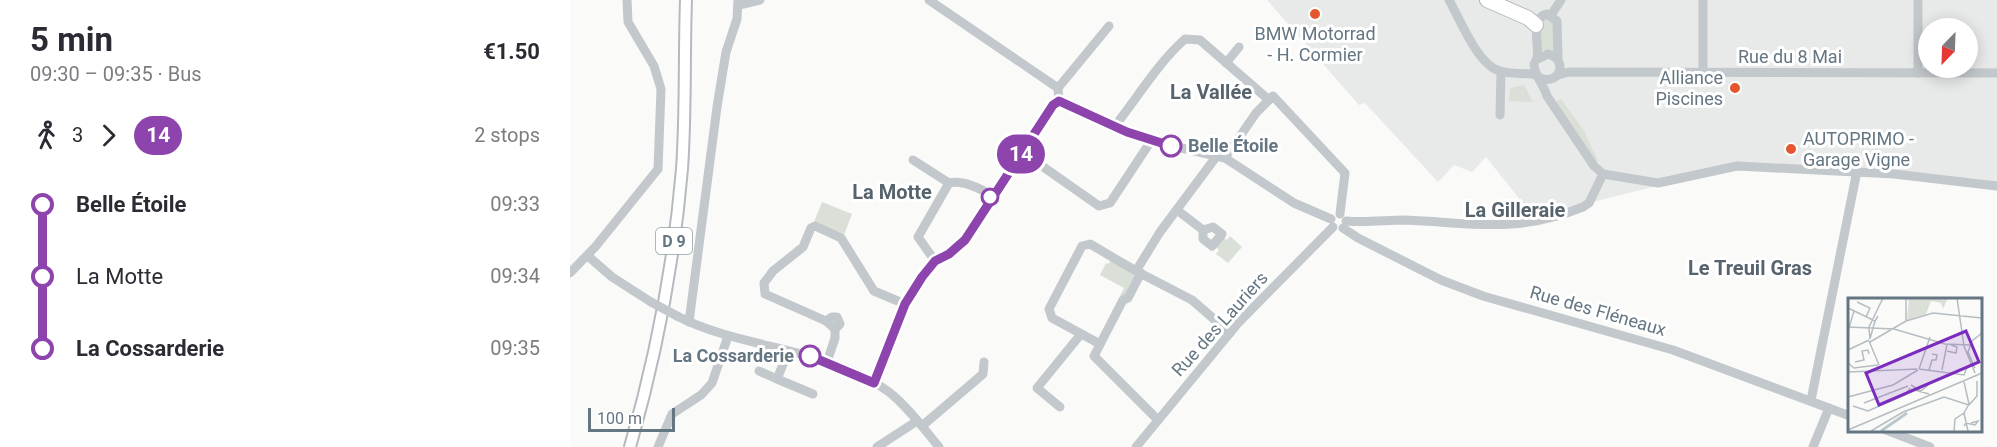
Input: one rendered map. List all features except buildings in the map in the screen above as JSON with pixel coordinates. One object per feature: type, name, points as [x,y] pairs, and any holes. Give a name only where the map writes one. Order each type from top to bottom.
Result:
[{"type":"highway","points":[[1487,0],[1528,18],[1536,25]]},
{"type":"main road","name":"D 9","points":[[681,0],[685,31]]},
{"type":"main road","name":"D 9","points":[[630,447],[657,339],[675,238],[684,135],[686,0]]},
{"type":"street","points":[[570,273],[588,256],[646,188],[658,169],[662,100],[659,79],[627,16],[627,0]]},
{"type":"street","points":[[689,322],[726,52],[739,3],[760,0]]},
{"type":"street","points":[[929,0],[1058,88]]},
{"type":"street","points":[[1449,0],[1488,66],[1501,72],[1521,72],[1538,77],[1555,77],[1583,72]]},
{"type":"street","points":[[1551,15],[1561,0]]},
{"type":"street","points":[[1703,0],[1703,73]]},
{"type":"street","points":[[1918,0],[1918,18]]},
{"type":"street","points":[[1551,15],[1541,16],[1536,25],[1535,62],[1538,77],[1551,102],[1594,166],[1603,174],[1658,183],[1737,166],[1857,171],[1997,186]]},
{"type":"street","points":[[1551,15],[1557,23],[1559,61],[1550,88],[1551,102]]},
{"type":"street","points":[[874,383],[905,304],[935,261],[949,254],[965,240],[991,196],[1053,105],[1059,101],[1058,88],[1109,27]]},
{"type":"street","points":[[1114,127],[1153,77],[1163,59],[1185,39],[1200,40],[1269,100]]},
{"type":"street","points":[[1226,63],[1239,47]]},
{"type":"street","points":[[1521,72],[1546,54],[1583,72]]},
{"type":"street","points":[[1500,115],[1501,72]]},
{"type":"street","name":"Rue du 8 Mai","points":[[1583,72],[1918,74]]},
{"type":"street","name":"Rue du 8 Mai","points":[[1978,73],[1997,73]]},
{"type":"street","points":[[1158,420],[1094,356],[1123,300],[1128,298],[1160,232],[1273,96],[1344,171],[1346,178],[1339,222],[1409,220],[1493,227],[1521,224],[1583,207],[1589,202],[1603,174]]},
{"type":"street","name":"Rue des Fléneaux","points":[[1059,101],[1114,127],[1151,141],[1221,157],[1294,203],[1339,222],[1358,238],[1441,280],[1483,296],[1673,350],[1848,415]]},
{"type":"street","points":[[1022,152],[1099,206],[1110,203],[1151,141]]},
{"type":"street","points":[[913,160],[949,183],[960,183],[983,190],[991,196]]},
{"type":"street","points":[[1811,400],[1857,171]]},
{"type":"street","points":[[935,261],[918,237],[949,183]]},
{"type":"street","points":[[1178,210],[1203,230]]},
{"type":"street","name":"Rue des Lauriers","points":[[1136,447],[1230,333],[1339,222]]},
{"type":"street","points":[[827,362],[835,338],[835,329],[826,321],[765,294],[764,283],[773,271],[803,248],[811,228],[815,226],[841,238],[874,291],[905,304]]},
{"type":"street","points":[[1100,344],[1052,318],[1049,309],[1082,246],[1090,244],[1192,300],[1230,333]]},
{"type":"street","points":[[588,256],[612,277],[651,302],[689,322],[728,336],[827,362],[874,383],[891,393],[939,447]]},
{"type":"street","points":[[1060,406],[1037,388],[1082,334]]},
{"type":"street","points":[[658,447],[672,414],[701,395],[714,379],[728,336]]},
{"type":"street","points":[[777,379],[788,352]]},
{"type":"street","points":[[877,447],[919,423],[983,374],[984,362]]},
{"type":"street","points":[[759,371],[813,394]]},
{"type":"street","points":[[1813,447],[1829,408]]},
{"type":"street","points":[[1891,432],[1930,447]]},
{"type":"shaded area","points":[[1267,0],[1997,0],[1997,186],[1737,166],[1589,203],[1537,221],[1486,157],[1472,172],[1454,165],[1438,182],[1365,103],[1359,105]]},
{"type":"shaded area","points":[[1546,18],[1553,21],[1555,53],[1547,50],[1540,52],[1540,24]]},
{"type":"shaded area","points":[[1524,85],[1533,102],[1509,101],[1510,88]]},
{"type":"shaded area","points":[[1561,99],[1584,131],[1598,161],[1596,162],[1555,102]]},
{"type":"shaded area","points":[[822,202],[852,214],[844,235],[814,222]]},
{"type":"shaded area","points":[[1230,236],[1242,247],[1228,263],[1216,254],[1219,250],[1216,247],[1224,238],[1227,240]]},
{"type":"shaded area","points":[[1111,260],[1135,276],[1124,297],[1120,296],[1124,288],[1100,275],[1106,263],[1108,264]]},
{"type":"bus line","name":"14","points":[[810,356],[874,383],[905,304],[922,277],[935,261],[949,254],[965,240],[991,196],[1053,105],[1059,101],[1085,115],[1127,132],[1171,146]]},
{"type":"place","name":"BMW Motorrad - H. Cormier","points":[[1315,14]]},
{"type":"place","name":"Alliance Piscines","points":[[1735,88]]},
{"type":"place","name":"Belle Étoile","points":[[1171,146]]},
{"type":"place","name":"AUTOPRIMO - Garage Vigne","points":[[1791,149]]},
{"type":"place","name":"La Cossarderie","points":[[810,356]]},
{"type":"district","name":"La Vallée","points":[[1211,92]]},
{"type":"district","name":"La Motte","points":[[892,192]]},
{"type":"district","name":"La Gilleraie","points":[[1515,210]]},
{"type":"district","name":"Le Treuil Gras","points":[[1750,268]]}]
